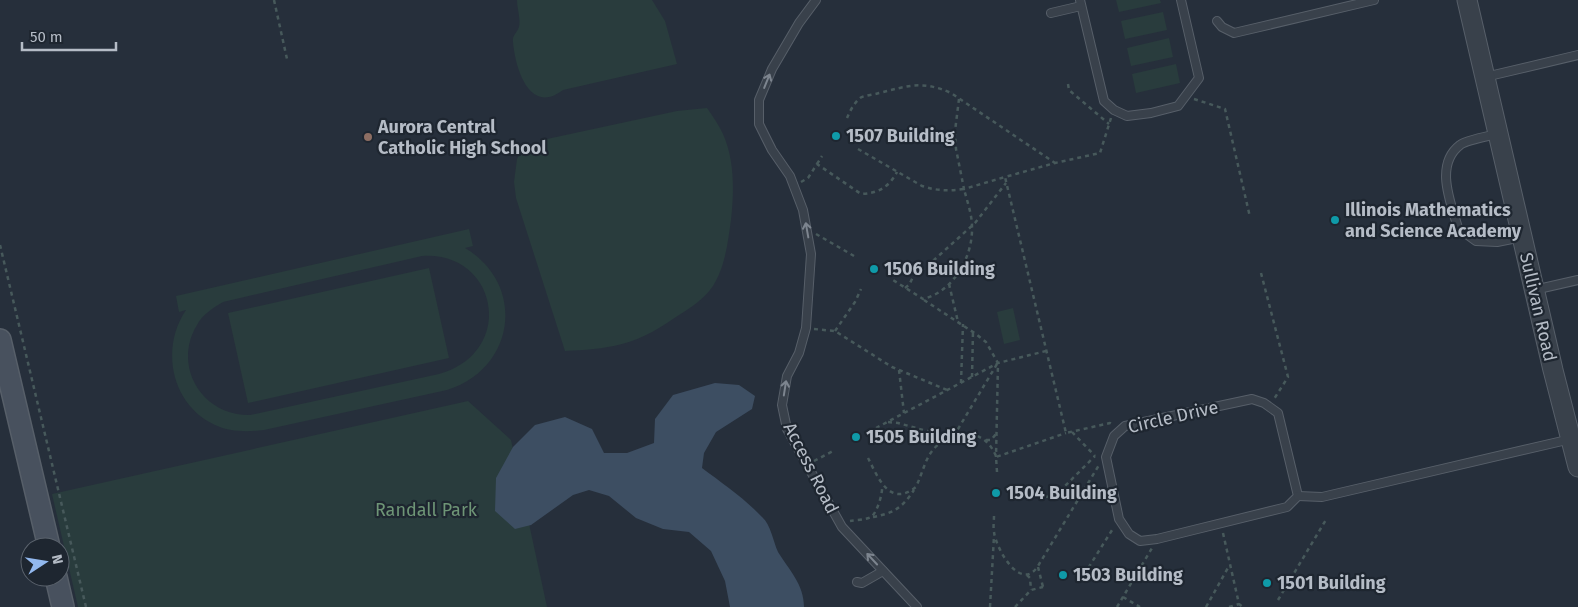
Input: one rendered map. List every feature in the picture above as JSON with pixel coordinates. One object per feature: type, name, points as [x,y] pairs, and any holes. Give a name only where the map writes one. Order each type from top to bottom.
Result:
[{"type":"main road","points":[[0,340],[46,537]]},
{"type":"main road","points":[[58,587],[63,607]]},
{"type":"street","name":"Sullivan Road","points":[[1466,0],[1552,370],[1578,467]]},
{"type":"lane","name":"Access Road","points":[[816,0],[799,23],[772,69],[759,100],[759,124],[772,150],[790,176],[803,210],[811,254],[806,328],[799,353],[787,376],[782,405],[787,429],[842,528],[917,607]]},
{"type":"lane","points":[[1051,13],[1081,3],[1104,101],[1114,110],[1127,116],[1178,106],[1199,78],[1181,0]]},
{"type":"lane","points":[[1217,21],[1222,27],[1234,33],[1374,0]]},
{"type":"lane","points":[[1484,77],[1578,55]]},
{"type":"lane","points":[[1497,134],[1460,144],[1448,160],[1446,183],[1458,228],[1476,241],[1497,242],[1522,237]]},
{"type":"lane","points":[[1534,290],[1578,280]]},
{"type":"lane","name":"Circle Drive","points":[[1105,457],[1114,436],[1125,426],[1252,399],[1269,406]]},
{"type":"lane","points":[[1269,406],[1278,413],[1298,496]]},
{"type":"lane","points":[[1105,457],[1119,519],[1129,534],[1140,542],[1287,507],[1298,496],[1322,496],[1571,439]]},
{"type":"lane","points":[[857,582],[862,583],[883,571]]},
{"type":"path","points":[[274,0],[287,59]]},
{"type":"path","points":[[1068,84],[1069,90],[1109,124]]},
{"type":"path","points":[[847,118],[851,108],[861,98],[910,86],[925,85],[951,93],[1054,162]]},
{"type":"path","points":[[1187,96],[1225,109],[1250,217]]},
{"type":"path","points":[[922,299],[927,298],[949,284],[962,267],[970,246],[972,226],[956,149],[955,131],[959,99]]},
{"type":"path","points":[[858,149],[914,182],[932,190],[964,189],[1054,162],[1100,153],[1114,110]]},
{"type":"path","points":[[794,186],[808,178],[822,156]]},
{"type":"path","points":[[817,164],[862,194],[882,189],[888,185],[897,172]]},
{"type":"path","points":[[1005,177],[1066,433]]},
{"type":"path","points":[[904,288],[909,285],[913,277],[972,226],[1006,183]]},
{"type":"path","points":[[807,229],[854,256]]},
{"type":"path","points":[[0,245],[86,607]]},
{"type":"path","points":[[1261,273],[1288,377],[1269,406]]},
{"type":"path","points":[[893,280],[973,331],[986,342],[998,363],[997,472]]},
{"type":"path","points":[[949,284],[958,322]]},
{"type":"path","points":[[835,331],[861,289]]},
{"type":"path","points":[[961,383],[963,324]]},
{"type":"path","points":[[806,328],[835,331],[899,370],[947,390]]},
{"type":"path","points":[[972,377],[973,331]]},
{"type":"path","points":[[876,428],[998,363],[1046,350]]},
{"type":"path","points":[[839,522],[891,513],[900,508],[916,488],[925,461],[931,452],[945,439],[955,434],[998,363]]},
{"type":"path","points":[[899,370],[904,413]]},
{"type":"path","points":[[887,422],[927,431],[974,434],[992,448],[996,457]]},
{"type":"path","points":[[996,457],[1066,433],[1110,423],[1121,430]]},
{"type":"path","points":[[1072,432],[1095,456],[1098,458],[1105,457]]},
{"type":"path","points":[[984,440],[991,440],[997,433]]},
{"type":"path","points":[[807,465],[835,450]]},
{"type":"path","points":[[1054,497],[1095,456]]},
{"type":"path","points":[[994,532],[1003,555],[1011,567],[1018,573],[1032,573],[1105,457]]},
{"type":"path","points":[[868,458],[883,491],[871,517]]},
{"type":"path","points":[[882,486],[900,494],[916,488]]},
{"type":"path","points":[[1020,496],[1115,499]]},
{"type":"path","points":[[990,607],[994,516]]},
{"type":"path","points":[[1278,600],[1327,518]]},
{"type":"path","points":[[1080,581],[1119,519]]},
{"type":"path","points":[[1221,524],[1239,604],[1243,607]]},
{"type":"path","points":[[1117,607],[1157,539]]},
{"type":"path","points":[[1206,607],[1230,564]]},
{"type":"path","points":[[1015,607],[1031,590],[1044,588],[1038,566]]},
{"type":"path","points":[[1026,574],[1030,578],[1031,590]]},
{"type":"path","points":[[1123,597],[1140,607]]},
{"type":"path","points":[[1229,607],[1239,604]]},
{"type":"green space","points":[[517,0],[652,0],[665,21],[677,64],[563,90],[551,96],[541,97],[533,93],[526,85],[514,52],[513,40],[519,24]]},
{"type":"green space","points":[[1116,0],[1160,0],[1161,3],[1119,12]]},
{"type":"green space","points":[[1163,12],[1167,30],[1125,39],[1121,21]]},
{"type":"green space","points":[[1169,38],[1173,57],[1131,66],[1127,48]]},
{"type":"green space","points":[[1176,64],[1180,83],[1136,93],[1132,74]]},
{"type":"green space","points":[[707,108],[720,127],[727,144],[733,177],[732,209],[727,246],[723,263],[713,286],[689,309],[645,336],[608,347],[565,351],[516,198],[514,182],[517,159],[520,153],[547,139],[677,111]]},
{"type":"green space","points":[[469,229],[473,246],[465,248],[485,264],[498,283],[504,304],[505,325],[499,346],[487,364],[470,379],[447,390],[264,430],[239,431],[215,425],[200,416],[188,404],[180,390],[174,374],[172,358],[173,341],[178,325],[186,310],[179,312],[176,296]],"holes":[[[422,256],[448,259],[468,269],[481,285],[488,305],[488,326],[480,346],[464,362],[439,374],[250,415],[233,413],[218,407],[206,398],[196,386],[190,372],[188,357],[190,341],[202,318],[223,302]]]},
{"type":"green space","points":[[429,268],[449,358],[248,403],[228,313]]},
{"type":"green space","points":[[1013,308],[1020,340],[1004,344],[997,312]]},
{"type":"green space","name":"Randall Park","points":[[468,401],[511,440],[547,607],[78,607],[70,572],[70,537],[62,537],[52,494]]},
{"type":"water","points":[[715,383],[739,385],[755,396],[752,409],[716,432],[704,453],[702,468],[740,497],[765,520],[778,552],[799,584],[804,607],[730,607],[725,581],[711,551],[689,532],[663,529],[636,518],[609,496],[589,490],[573,495],[531,525],[515,529],[495,511],[496,478],[513,447],[535,425],[565,417],[592,429],[604,453],[627,453],[654,443],[655,419],[673,395]]},
{"type":"place","name":"1507 Building","points":[[836,136]]},
{"type":"place","name":"Aurora Central Catholic High School","points":[[368,137]]},
{"type":"place","name":"Illinois Mathematics and Science Academy","points":[[1335,220]]},
{"type":"place","name":"1506 Building","points":[[874,269]]},
{"type":"place","name":"1505 Building","points":[[856,437]]},
{"type":"place","name":"1504 Building","points":[[996,493]]},
{"type":"place","name":"1503 Building","points":[[1063,575]]},
{"type":"place","name":"1501 Building","points":[[1267,583]]}]
